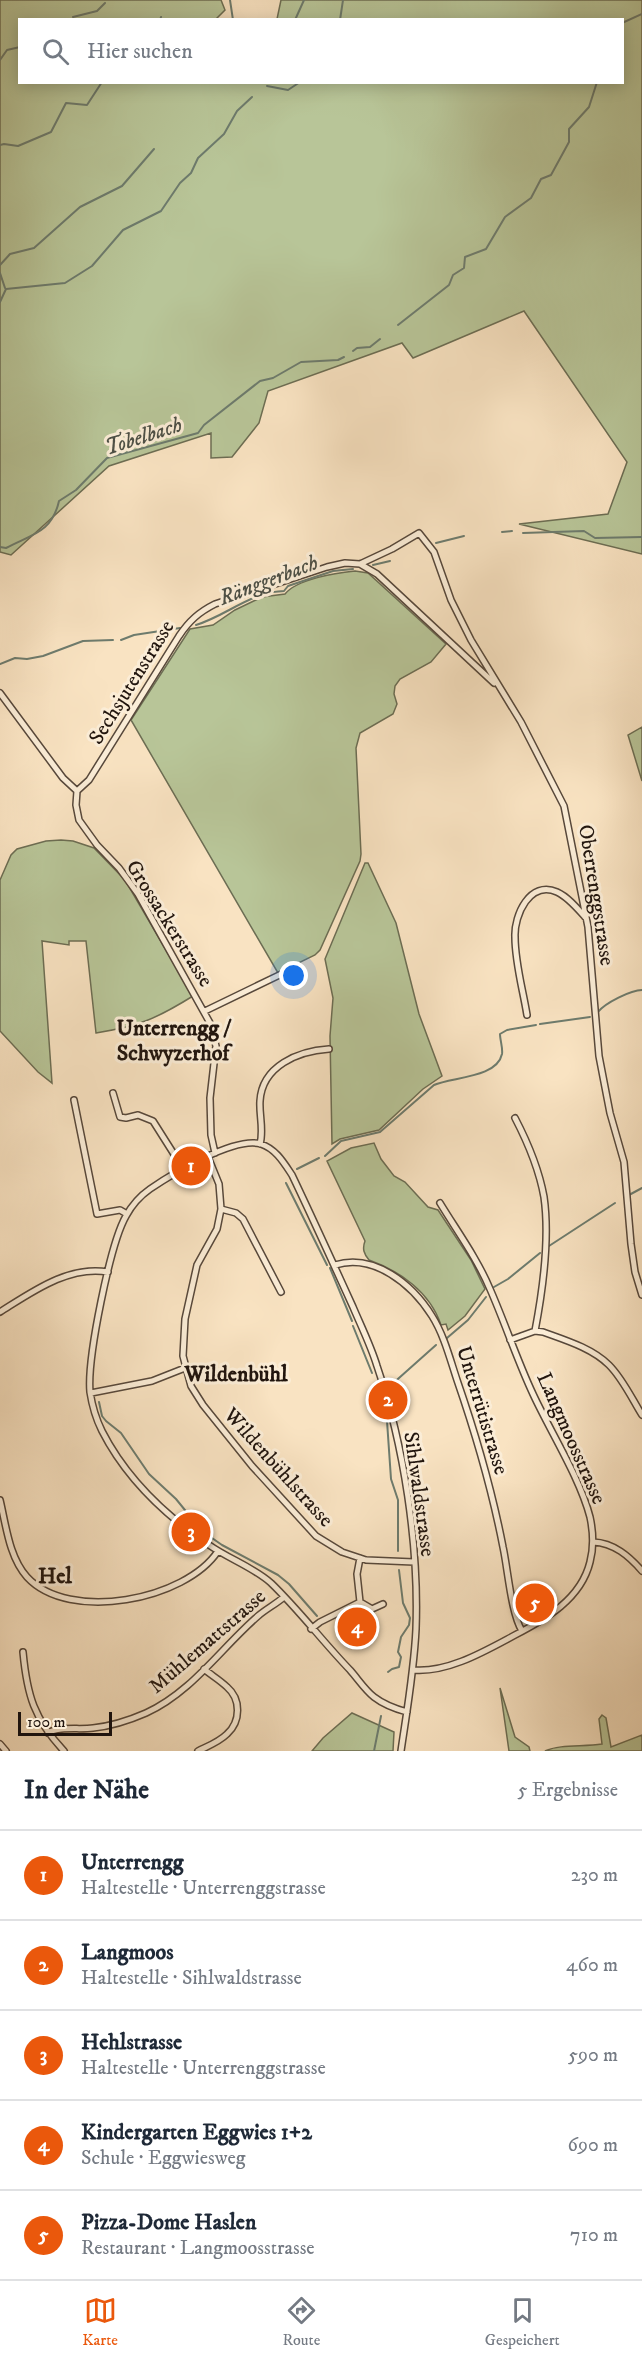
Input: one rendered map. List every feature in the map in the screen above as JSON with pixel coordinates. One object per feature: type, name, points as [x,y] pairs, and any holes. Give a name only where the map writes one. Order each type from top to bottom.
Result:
[{"type":"street","name":"Sechsjutenstrasse","points":[[77,791],[89,780],[178,636],[189,621],[200,612],[215,604],[327,567],[345,563],[360,564],[419,533]]},
{"type":"street","name":"Oberrenggstrasse","points":[[419,533],[434,552],[451,600],[563,803],[592,958],[598,1056],[610,1113],[621,1148],[631,1244],[635,1272],[642,1295]]},
{"type":"street","points":[[360,564],[377,574],[499,688]]},
{"type":"street","points":[[0,693],[63,778],[77,791]]},
{"type":"street","name":"Grossackerstrasse","points":[[77,791],[76,805],[80,820],[92,839],[138,894],[205,1011],[216,1046],[210,1098],[211,1136],[215,1153]]},
{"type":"street","points":[[527,1015],[514,936],[518,914],[524,904],[534,893],[549,889],[563,895],[586,919]]},
{"type":"street","points":[[205,1011],[297,967]]},
{"type":"street","points":[[329,1049],[300,1055],[277,1067],[268,1075],[261,1090],[260,1143],[239,1143],[215,1153],[150,1189],[139,1198],[127,1214],[117,1238],[108,1272],[92,1360],[90,1393],[102,1431],[131,1475],[170,1516],[218,1551],[261,1575],[284,1597],[375,1698],[407,1712]]},
{"type":"street","points":[[113,1093],[120,1117],[138,1115],[153,1121],[184,1170]]},
{"type":"street","points":[[74,1100],[98,1214],[120,1210],[127,1214]]},
{"type":"street","points":[[515,1118],[540,1178],[545,1211],[542,1292],[535,1331]]},
{"type":"street","name":"Sihlwaldstrasse","points":[[260,1143],[274,1151],[292,1175],[373,1354],[391,1411],[400,1455],[414,1562],[416,1611],[413,1670],[401,1751]]},
{"type":"street","name":"Wildenbühlstrasse","points":[[208,1157],[219,1184],[221,1209],[217,1229],[203,1252],[193,1278],[183,1336],[185,1368],[191,1386],[203,1406],[304,1525],[328,1544],[360,1558],[378,1562],[414,1562]]},
{"type":"street","name":"Langmoosstrasse","points":[[413,1670],[430,1670],[491,1648],[563,1604],[574,1594],[590,1563],[593,1542],[588,1512],[532,1392],[490,1287],[440,1203]]},
{"type":"street","points":[[221,1209],[236,1213],[243,1219],[281,1292]]},
{"type":"street","name":"Unterrütistrasse","points":[[334,1265],[354,1261],[365,1263],[391,1275],[420,1299],[434,1318],[443,1338],[478,1444],[503,1543],[516,1617],[522,1631]]},
{"type":"street","points":[[0,1312],[69,1274],[85,1270],[108,1272]]},
{"type":"street","points":[[510,1340],[535,1331],[582,1347],[608,1364],[619,1376],[642,1415]]},
{"type":"street","points":[[90,1393],[152,1381],[185,1368]]},
{"type":"street","points":[[0,1500],[18,1565],[39,1588],[57,1597],[109,1601],[150,1595],[178,1584],[197,1573],[212,1560],[218,1551]]},
{"type":"street","points":[[593,1542],[613,1546],[623,1552],[642,1571]]},
{"type":"street","points":[[360,1558],[357,1574],[360,1602]]},
{"type":"street","name":"Mühlemattstrasse","points":[[48,1733],[96,1728],[132,1719],[171,1700],[258,1616],[284,1597]]},
{"type":"street","points":[[360,1602],[372,1610],[383,1604]]},
{"type":"street","points":[[311,1629],[360,1602]]},
{"type":"street","points":[[23,1652],[30,1696],[38,1718],[64,1751]]},
{"type":"street","points":[[198,1751],[226,1735],[235,1723],[237,1714],[234,1695],[228,1687],[204,1670]]},
{"type":"street","points":[[0,1744],[6,1751]]},
{"type":"green space","points":[[0,0],[221,0],[225,10],[217,18],[18,18],[18,84],[624,84],[624,18],[277,18],[281,0],[642,0],[642,554],[519,524],[608,514],[627,462],[524,311],[413,358],[402,343],[268,391],[259,423],[232,457],[211,458],[211,433],[109,466],[11,555],[0,552]]},
{"type":"green space","points":[[355,571],[368,573],[446,644],[431,662],[400,679],[395,686],[394,694],[397,704],[393,714],[360,733],[356,748],[360,861],[320,950],[315,955],[278,973],[131,720],[190,629],[213,625],[235,610],[262,597],[285,594],[298,584],[328,575]]},
{"type":"green space","points":[[642,727],[642,781],[628,735]]},
{"type":"green space","points":[[46,841],[73,841],[94,848],[125,880],[193,996],[147,1020],[124,1028],[96,1033],[86,941],[69,941],[69,945],[42,941],[52,1083],[38,1072],[0,1031],[0,880],[11,855],[17,849]]},
{"type":"green space","points":[[365,863],[368,863],[396,923],[419,1014],[442,1076],[423,1089],[379,1130],[340,1139],[332,1144],[330,1036],[333,998],[325,959]]},
{"type":"green space","points":[[374,1143],[381,1159],[394,1176],[405,1182],[428,1207],[438,1210],[471,1260],[485,1289],[465,1316],[448,1330],[446,1324],[441,1325],[429,1302],[412,1284],[392,1270],[367,1258],[364,1249],[365,1241],[327,1161],[351,1148]]},
{"type":"green space","points":[[500,1688],[515,1737],[529,1747],[530,1751],[509,1751]]},
{"type":"green space","points":[[352,1713],[394,1732],[393,1751],[312,1751],[323,1738]]},
{"type":"green space","points":[[602,1715],[606,1718],[611,1747],[642,1735],[642,1751],[545,1751],[602,1744],[599,1719]]},
{"type":"waterway","points":[[230,0],[233,18]]},
{"type":"waterway","points":[[296,18],[304,0]]},
{"type":"waterway","points":[[340,18],[343,0]]},
{"type":"waterway","points":[[73,17],[97,11],[105,3]]},
{"type":"waterway","name":"Tobelbach","points":[[624,22],[642,14]]},
{"type":"waterway","points":[[0,60],[7,50],[18,47]]},
{"type":"waterway","points":[[0,145],[18,146],[51,132],[66,103],[87,105],[101,84]]},
{"type":"waterway","points":[[267,86],[288,90],[297,84]]},
{"type":"waterway","name":"Tobelbach","points":[[398,325],[449,285],[453,275],[464,268],[465,257],[486,249],[505,217],[531,198],[541,179],[551,175],[569,142],[569,129],[589,107],[596,84]]},
{"type":"waterway","points":[[0,302],[6,289],[65,283],[92,266],[123,230],[161,211],[180,183],[191,173],[198,158],[224,134],[237,111],[252,97]]},
{"type":"waterway","points":[[0,265],[10,254],[34,248],[80,207],[122,186],[154,149]]},
{"type":"waterway","points":[[0,273],[5,288]]},
{"type":"waterway","name":"Tobelbach","points":[[353,351],[357,348],[370,347],[380,339]]},
{"type":"waterway","name":"Tobelbach","points":[[0,547],[6,548],[40,531],[52,519],[59,501],[76,490],[107,458],[198,433],[204,425],[260,381],[273,378],[301,362],[338,360],[344,357]]},
{"type":"waterway","name":"Ränggerbach","points":[[502,532],[512,531]]},
{"type":"waterway","name":"Ränggerbach","points":[[523,533],[584,531],[595,538],[642,537]]},
{"type":"waterway","name":"Ränggerbach","points":[[436,543],[464,536]]},
{"type":"waterway","name":"Ränggerbach","points":[[373,565],[390,561]]},
{"type":"waterway","name":"Ränggerbach","points":[[196,625],[264,594],[284,591],[288,586],[333,571],[353,569]]},
{"type":"waterway","name":"Ränggerbach","points":[[121,640],[134,635],[180,628]]},
{"type":"waterway","name":"Ränggerbach","points":[[0,664],[15,658],[27,659],[43,656],[83,641],[113,640]]},
{"type":"waterway","points":[[598,1012],[618,998],[642,990]]},
{"type":"waterway","points":[[540,1024],[590,1017]]},
{"type":"waterway","points":[[325,1156],[341,1141],[380,1132],[434,1085],[473,1076],[492,1068],[502,1054],[500,1034],[507,1030],[536,1025]]},
{"type":"waterway","points":[[297,1169],[319,1158]]},
{"type":"waterway","points":[[286,1183],[327,1265]]},
{"type":"waterway","points":[[629,1195],[642,1188]]},
{"type":"waterway","points":[[549,1246],[615,1203]]},
{"type":"waterway","points":[[494,1287],[508,1279],[540,1253]]},
{"type":"waterway","points":[[330,1268],[352,1321]]},
{"type":"waterway","points":[[447,1338],[468,1320],[486,1297]]},
{"type":"waterway","points":[[353,1326],[372,1373]]},
{"type":"waterway","points":[[390,1386],[436,1345]]},
{"type":"waterway","points":[[99,1402],[102,1416],[121,1433],[149,1474],[176,1499],[202,1531],[222,1545],[278,1575],[317,1616]]},
{"type":"waterway","points":[[387,1421],[391,1479],[398,1500],[398,1551]]},
{"type":"waterway","points":[[388,1672],[399,1667],[401,1657],[398,1652],[401,1637],[409,1625],[410,1618],[403,1603],[399,1570]]},
{"type":"waterway","points":[[374,1751],[381,1716]]},
{"type":"place","name":"Unterrengg","points":[[191,1166]]},
{"type":"place","name":"Langmoos","points":[[388,1400]]},
{"type":"place","name":"Hehlstrasse","points":[[191,1532]]},
{"type":"place","name":"Pizza-Dome Haslen","points":[[535,1603]]},
{"type":"place","name":"Kindergarten Eggwies 1+2","points":[[357,1627]]},
{"type":"district","name":"Unterrengg / Schwyzerhof","points":[[173,1040]]},
{"type":"district","name":"Wildenbühl","points":[[236,1373]]},
{"type":"district","name":"Hel","points":[[55,1575]]}]
